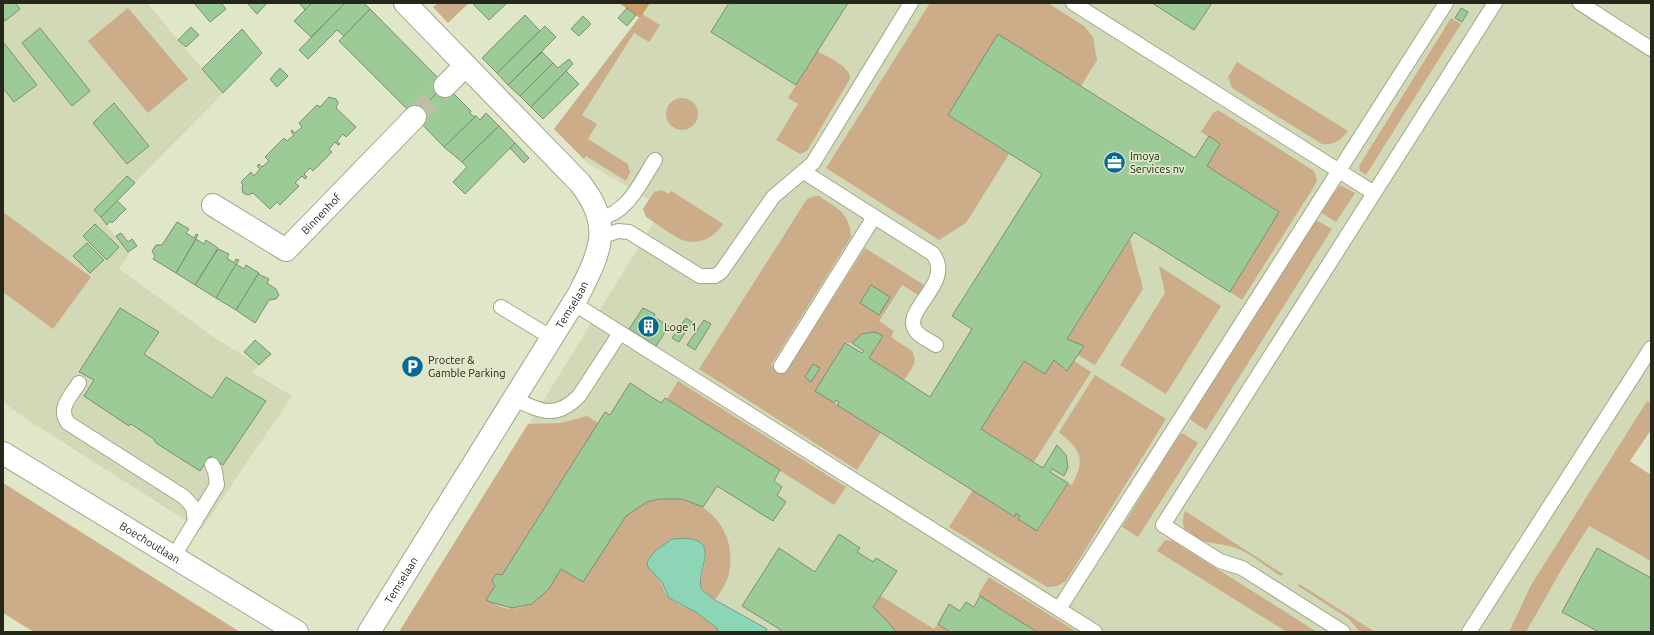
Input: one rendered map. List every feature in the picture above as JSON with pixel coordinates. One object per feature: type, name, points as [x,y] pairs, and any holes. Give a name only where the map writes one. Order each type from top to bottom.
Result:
[{"type":"street","points":[[405,3],[580,183],[590,196],[600,227]]},
{"type":"street","points":[[445,86],[465,66]]},
{"type":"street","name":"Binnenhof","points":[[213,206],[286,250],[415,117]]},
{"type":"street","name":"Temselaan","points":[[369,632],[573,303],[595,262],[600,227]]},
{"type":"street","name":"Boechoutlaan","points":[[3,453],[297,632]]},
{"type":"lane","points":[[600,227],[629,232],[700,276],[715,276],[726,267],[774,197],[804,172],[821,152],[911,3]]},
{"type":"lane","points":[[1073,3],[1374,193]]},
{"type":"lane","points":[[1059,609],[1446,3]]},
{"type":"lane","points":[[1343,632],[1242,568],[1220,561],[1163,524],[1496,3]]},
{"type":"lane","points":[[1580,3],[1651,49]]},
{"type":"lane","points":[[600,227],[614,212],[629,200],[655,160]]},
{"type":"lane","points":[[804,172],[933,254],[937,260],[939,274],[913,321],[913,326],[918,334],[936,345]]},
{"type":"lane","points":[[781,366],[874,217]]},
{"type":"lane","points":[[573,303],[1095,632]]},
{"type":"lane","points":[[501,307],[552,338]]},
{"type":"lane","points":[[514,399],[540,411],[550,412],[561,410],[571,404],[579,396],[620,332]]},
{"type":"lane","points":[[1469,632],[1651,348]]},
{"type":"lane","points":[[79,383],[63,408],[63,414],[68,423],[184,497],[193,507],[195,522]]},
{"type":"lane","points":[[174,556],[217,485],[215,471],[212,465]]},
{"type":"shaded area","points":[[3,3],[147,3],[223,93],[101,217],[129,254],[119,269],[215,338],[259,365],[252,372],[292,396],[201,530],[20,415],[3,402]]},
{"type":"shaded area","points":[[438,3],[469,3],[448,23],[433,7]]},
{"type":"shaded area","points":[[619,3],[650,3],[640,18]]},
{"type":"shaded area","points":[[650,3],[1651,3],[1651,403],[1647,401],[1531,585],[1509,632],[399,632],[663,208],[586,162],[554,129]]},
{"type":"shaded area","points":[[930,3],[1048,3],[1084,26],[1093,37],[1097,60],[1081,86],[998,35],[948,115],[1009,154],[966,223],[939,240],[826,168]]},
{"type":"shaded area","points":[[128,8],[188,79],[148,113],[88,41]]},
{"type":"shaded area","points":[[642,14],[660,25],[649,42],[634,33],[582,115],[597,124],[588,139],[628,164],[630,172],[626,181],[586,156],[584,159],[554,129]]},
{"type":"shaded area","points":[[1451,18],[1461,24],[1366,175],[1360,171],[1359,166]]},
{"type":"shaded area","points":[[817,51],[843,66],[847,70],[850,79],[807,151],[800,154],[776,140],[798,104],[788,98]]},
{"type":"shaded area","points":[[1237,62],[1348,131],[1337,142],[1322,144],[1232,88],[1228,77]]},
{"type":"shaded area","points":[[679,98],[685,98],[694,102],[698,114],[694,126],[685,130],[679,130],[670,126],[666,117],[666,111],[670,102]]},
{"type":"shaded area","points":[[1218,110],[1314,171],[1317,180],[1242,300],[1230,292],[1279,212],[1207,166],[1220,144],[1201,132],[1213,113]]},
{"type":"shaded area","points":[[1340,185],[1355,193],[1336,222],[1323,214],[1321,211]]},
{"type":"shaded area","points":[[662,190],[668,194],[671,191],[673,192],[723,224],[712,236],[702,241],[691,242],[677,238],[646,217],[643,209],[654,192]]},
{"type":"shaded area","points":[[819,196],[841,212],[848,222],[851,237],[771,365],[785,373],[865,248],[924,285],[918,295],[902,285],[879,321],[894,331],[891,337],[912,351],[914,355],[915,359],[913,367],[904,380],[869,358],[882,336],[874,333],[866,333],[852,343],[845,343],[815,391],[881,432],[857,470],[699,369],[807,199]]},
{"type":"shaded area","points":[[3,212],[91,277],[53,329],[3,292]]},
{"type":"shaded area","points":[[1315,221],[1318,221],[1332,229],[1206,430],[1190,418]]},
{"type":"shaded area","points":[[1130,239],[1143,289],[1095,365],[1078,355],[1084,346],[1067,339]]},
{"type":"shaded area","points":[[1159,266],[1221,306],[1166,394],[1120,365],[1165,293]]},
{"type":"shaded area","points":[[1054,360],[1067,371],[1074,361],[1091,372],[1034,462],[981,429],[1024,361],[1045,374]]},
{"type":"shaded area","points":[[1095,375],[1166,419],[1066,581],[1057,586],[1047,587],[949,527],[973,490],[1015,516],[1016,513],[1038,531],[1068,483],[1072,485],[1079,468],[1080,461],[1076,450],[1072,444],[1059,432]]},
{"type":"shaded area","points":[[678,381],[846,487],[834,505],[667,399]]},
{"type":"shaded area","points":[[1647,401],[1651,403],[1651,430],[1630,461],[1651,475],[1651,561],[1589,526],[1559,574],[1526,632],[1509,632],[1531,585]]},
{"type":"shaded area","points":[[587,416],[598,423],[502,575],[497,574],[493,578],[492,581],[495,586],[487,599],[498,606],[510,609],[520,608],[530,604],[547,589],[561,569],[583,582],[606,542],[628,515],[636,508],[654,500],[672,497],[689,501],[705,509],[717,521],[726,536],[730,553],[728,577],[724,587],[715,600],[700,586],[706,556],[702,546],[672,539],[655,551],[651,571],[659,578],[666,594],[678,604],[696,612],[717,628],[718,632],[399,632],[528,424],[561,423]]},
{"type":"shaded area","points":[[1180,434],[1184,434],[1198,443],[1138,537],[1122,527]]},
{"type":"shaded area","points":[[3,483],[240,632],[34,632],[3,613]]},
{"type":"shaded area","points":[[1185,511],[1283,574],[1281,576],[1241,550],[1198,540],[1191,536],[1185,530],[1183,522]]},
{"type":"shaded area","points":[[1589,526],[1651,561],[1651,632],[1526,632],[1553,584]]},
{"type":"shaded area","points":[[672,539],[689,539],[699,542],[704,548],[705,556],[700,582],[702,590],[715,600],[767,629],[766,632],[718,632],[717,628],[696,612],[669,598],[662,582],[648,567],[647,562],[655,551]]},
{"type":"shaded area","points":[[1165,540],[1173,541],[1317,632],[1287,632],[1157,551]]},
{"type":"shaded area","points":[[989,577],[1077,632],[1037,632],[978,595]]},
{"type":"shaded area","points":[[1299,584],[1375,632],[1360,632],[1349,619],[1298,586]]},
{"type":"shaded area","points":[[881,596],[934,629],[938,624],[950,632],[896,632],[873,607]]},
{"type":"building","points":[[3,3],[15,3],[20,9],[5,21],[3,18]]},
{"type":"building","points":[[194,3],[221,3],[226,9],[210,22]]},
{"type":"building","points":[[247,3],[267,3],[257,14]]},
{"type":"building","points":[[299,3],[312,3],[305,10]]},
{"type":"building","points":[[312,3],[345,3],[311,37],[294,21]]},
{"type":"building","points":[[345,3],[364,3],[370,9],[344,36],[337,30],[308,59],[299,50]]},
{"type":"building","points":[[472,3],[507,3],[489,20]]},
{"type":"building","points":[[729,3],[848,3],[796,85],[711,32]]},
{"type":"building","points":[[1152,3],[1212,3],[1194,30]]},
{"type":"building","points":[[627,8],[636,15],[627,26],[618,18]]},
{"type":"building","points":[[1461,8],[1468,12],[1462,22],[1455,18]]},
{"type":"building","points":[[370,9],[445,85],[414,116],[339,41]]},
{"type":"building","points":[[525,15],[540,31],[497,73],[482,58]]},
{"type":"building","points":[[583,16],[591,24],[579,36],[571,29]]},
{"type":"building","points":[[545,26],[556,37],[508,85],[497,73]]},
{"type":"building","points":[[191,27],[199,35],[186,47],[178,40]]},
{"type":"building","points":[[40,28],[90,91],[72,106],[22,43]]},
{"type":"building","points":[[242,29],[262,53],[223,93],[202,69]]},
{"type":"building","points":[[998,34],[1195,158],[1209,136],[1220,144],[1207,166],[1279,212],[1230,292],[1134,232],[1067,339],[1084,346],[1067,371],[1054,360],[1045,374],[1024,361],[981,429],[1043,468],[1057,445],[1066,455],[1068,467],[1064,476],[1052,469],[1050,472],[1068,483],[1037,531],[1018,519],[1020,516],[1016,513],[1015,517],[837,405],[839,402],[836,400],[834,403],[815,391],[845,343],[862,353],[864,351],[852,343],[862,334],[875,332],[883,336],[869,358],[930,397],[972,329],[952,316],[1042,174],[948,115]]},
{"type":"building","points":[[3,42],[37,85],[14,102],[3,88]]},
{"type":"building","points":[[542,52],[553,63],[520,96],[508,85]]},
{"type":"building","points":[[569,59],[573,64],[531,107],[520,96],[553,63],[558,68]]},
{"type":"building","points":[[280,68],[288,76],[277,87],[270,79]]},
{"type":"building","points":[[566,71],[579,84],[543,119],[531,107]]},
{"type":"building","points":[[445,85],[471,111],[470,113],[473,116],[476,116],[444,147],[414,116]]},
{"type":"building","points":[[329,97],[336,99],[338,103],[336,108],[356,127],[346,137],[343,134],[337,141],[340,144],[338,145],[335,142],[329,149],[332,152],[313,171],[310,168],[304,174],[307,177],[305,179],[302,176],[295,183],[299,186],[280,205],[277,202],[270,209],[253,193],[248,195],[243,193],[243,185],[241,182],[251,172],[254,176],[260,169],[257,166],[259,164],[262,167],[269,161],[265,157],[284,138],[287,141],[294,135],[291,132],[292,130],[295,133],[302,127],[299,123],[317,105],[320,107]]},
{"type":"building","points":[[114,103],[149,146],[127,164],[93,123]]},
{"type":"building","points":[[486,113],[499,126],[462,162],[444,147],[476,116],[480,120]]},
{"type":"building","points":[[499,126],[515,143],[465,194],[453,182],[467,167],[462,162]]},
{"type":"building","points":[[515,143],[529,158],[524,163],[510,148]]},
{"type":"building","points":[[127,176],[135,183],[101,217],[94,210]]},
{"type":"building","points":[[117,201],[126,209],[112,223],[110,221],[107,225],[101,217]]},
{"type":"building","points":[[177,222],[189,229],[186,233],[194,238],[196,234],[198,235],[176,273],[153,259],[155,256],[152,251],[156,245],[162,245]]},
{"type":"building","points":[[95,224],[119,247],[107,260],[83,236]]},
{"type":"building","points":[[121,233],[128,242],[132,239],[137,246],[128,252],[116,236]]},
{"type":"building","points":[[196,239],[204,244],[206,240],[218,248],[195,285],[176,273]]},
{"type":"building","points":[[87,243],[104,260],[90,273],[73,256]]},
{"type":"building","points":[[218,249],[229,254],[227,258],[234,263],[236,259],[239,260],[216,298],[195,285]]},
{"type":"building","points":[[236,264],[244,269],[246,265],[259,273],[236,310],[216,298]]},
{"type":"building","points":[[258,274],[269,279],[267,283],[276,289],[279,295],[276,299],[269,300],[255,323],[236,310]]},
{"type":"building","points":[[871,285],[890,297],[879,315],[860,303]]},
{"type":"building","points":[[120,308],[159,332],[144,354],[212,398],[226,377],[266,401],[223,465],[210,456],[200,471],[156,443],[154,439],[131,424],[129,426],[84,396],[94,380],[79,372]]},
{"type":"building","name":"Loge 1","points":[[643,308],[655,314],[654,317],[669,326],[656,346],[629,329]]},
{"type":"building","points":[[686,318],[692,322],[679,342],[672,338]]},
{"type":"building","points":[[704,320],[711,324],[695,350],[687,345]]},
{"type":"building","points":[[255,340],[271,354],[259,365],[244,352]]},
{"type":"building","points":[[813,364],[820,368],[811,382],[805,377]]},
{"type":"building","points":[[630,383],[661,403],[665,398],[780,470],[774,481],[782,487],[777,495],[786,502],[773,521],[717,486],[703,507],[682,499],[659,499],[647,502],[626,516],[583,582],[561,569],[549,589],[532,604],[512,608],[486,600],[495,586],[492,581],[493,578],[497,574],[502,575],[605,412],[610,415]]},
{"type":"building","points":[[839,534],[860,548],[857,552],[873,562],[876,558],[897,571],[873,607],[896,632],[779,632],[781,630],[742,606],[779,548],[815,572]]},
{"type":"building","points":[[1597,548],[1651,578],[1651,632],[1599,632],[1562,612]]},
{"type":"building","points":[[980,596],[1037,632],[950,632],[938,624],[949,604],[960,611],[966,602],[974,607]]},
{"type":"tunnel","points":[[415,117],[445,86]]},
{"type":"place","name":"Imoya Services nv","points":[[1115,162]]},
{"type":"place","name":"Loge 1","points":[[649,327]]},
{"type":"place","name":"Procter & Gamble Parking","points":[[413,366]]}]
